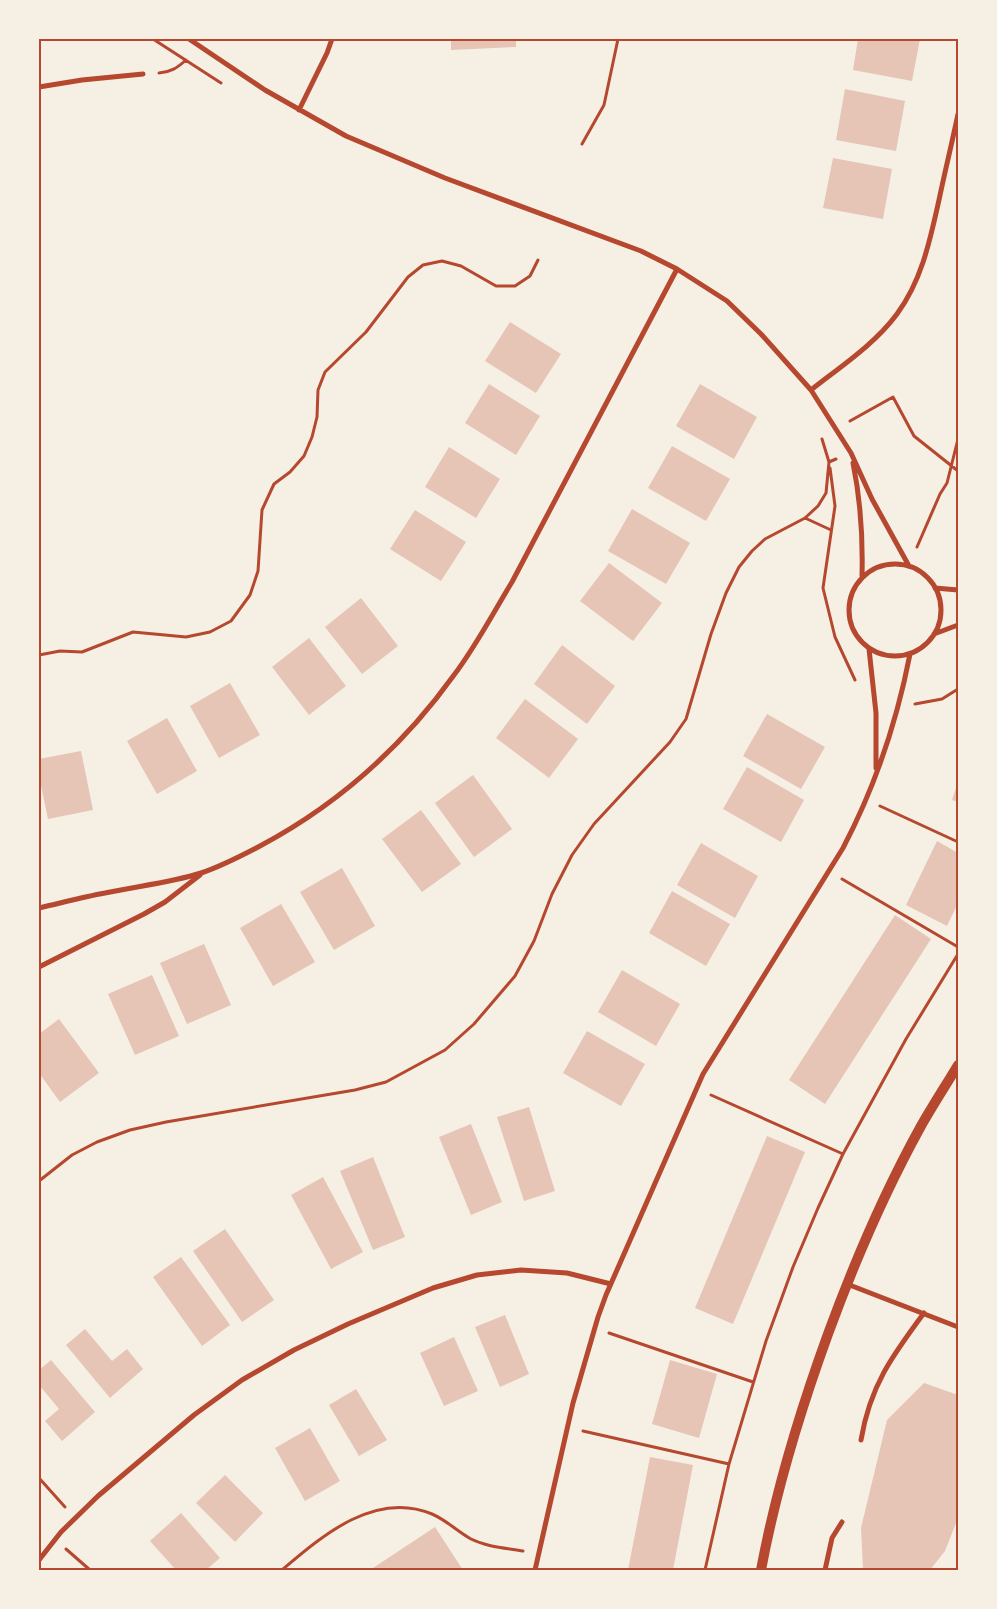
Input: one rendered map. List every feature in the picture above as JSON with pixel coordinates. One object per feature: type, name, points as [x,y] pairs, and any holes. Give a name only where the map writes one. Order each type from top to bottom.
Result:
[{"type":"main road","points":[[761,1570],[785,1464],[811,1380],[847,1284],[879,1210],[921,1126],[958,1065]]},
{"type":"street","points":[[189,39],[232,69],[346,136],[445,178],[641,251],[677,268],[727,302],[761,334],[811,390],[851,453],[872,499],[908,566]]},
{"type":"street","points":[[299,110],[328,53],[332,39]]},
{"type":"street","points":[[39,87],[82,80],[143,74]]},
{"type":"street","points":[[811,390],[881,333],[897,314],[910,293],[921,271],[928,248],[958,114]]},
{"type":"street","points":[[39,908],[202,873],[241,856],[315,813],[354,783],[391,750],[425,713],[456,674],[512,582],[677,268]]},
{"type":"street","points":[[851,453],[860,493],[863,535],[862,576]]},
{"type":"street","points":[[892,564],[908,566],[928,578],[935,588],[940,603],[940,619],[934,634],[924,646],[910,654],[896,657],[882,655],[869,649],[857,638],[850,623],[848,606],[852,590],[862,576],[876,567],[892,564]]},
{"type":"street","points":[[935,588],[958,590]]},
{"type":"street","points":[[934,634],[958,625]]},
{"type":"street","points":[[869,649],[876,713],[876,773]]},
{"type":"street","points":[[535,1570],[567,1428],[595,1328],[611,1284],[696,1088],[719,1046],[843,848],[866,800],[898,706],[910,654]]},
{"type":"street","points":[[39,967],[165,902],[202,873]]},
{"type":"street","points":[[39,1560],[75,1518],[98,1496],[194,1414],[242,1380],[294,1350],[348,1324],[433,1288],[476,1275],[522,1270],[567,1273],[611,1284]]},
{"type":"street","points":[[847,1284],[958,1327]]},
{"type":"street","points":[[861,1440],[865,1418],[878,1383],[896,1350],[924,1314]]},
{"type":"street","points":[[825,1570],[832,1538],[842,1522]]},
{"type":"path","points":[[582,144],[604,105],[618,39]]},
{"type":"path","points":[[143,74],[168,72],[177,68],[200,46]]},
{"type":"path","points":[[39,655],[60,651],[82,652],[133,632],[186,636],[210,632],[230,621],[250,595],[258,571],[262,510],[274,484],[290,472],[304,456],[312,437],[317,417],[318,390],[326,372],[366,332],[408,277],[423,265],[442,261],[461,266],[496,286],[515,286],[530,276],[538,260]]},
{"type":"path","points":[[908,566],[940,494],[947,483],[958,439]]},
{"type":"path","points":[[39,1181],[72,1155],[97,1142],[130,1130],[166,1122],[355,1090],[386,1082],[445,1050],[474,1024],[515,976],[534,941],[552,894],[572,855],[594,824],[670,742],[686,719],[711,634],[726,593],[739,568],[752,551],[766,539],[805,518],[818,506],[826,493],[829,462]]},
{"type":"path","points":[[805,518],[831,530]]},
{"type":"path","points":[[898,706],[942,699],[958,689]]},
{"type":"path","points":[[866,800],[958,842]]},
{"type":"path","points":[[828,871],[958,946]]},
{"type":"path","points":[[706,1570],[729,1464],[753,1382],[793,1267],[843,1154],[906,1038],[958,954]]},
{"type":"path","points":[[696,1088],[843,1154]]},
{"type":"path","points":[[595,1328],[753,1382]]},
{"type":"path","points":[[567,1428],[729,1464]]},
{"type":"path","points":[[39,1478],[75,1518]]},
{"type":"path","points":[[282,1570],[312,1544],[344,1522],[369,1513],[395,1508],[413,1509],[430,1513],[485,1545],[538,1553]]},
{"type":"path","points":[[55,1540],[90,1570]]},
{"type":"building","points":[[451,39],[516,39],[516,47],[451,50]]},
{"type":"building","points":[[858,39],[920,39],[912,81],[853,70]]},
{"type":"building","points":[[845,89],[905,101],[896,151],[836,140]]},
{"type":"building","points":[[833,158],[892,169],[883,219],[823,208]]},
{"type":"building","points":[[510,322],[561,354],[536,393],[485,361]]},
{"type":"building","points":[[489,384],[540,416],[516,455],[465,423]]},
{"type":"building","points":[[700,384],[757,417],[734,459],[676,426]]},
{"type":"building","points":[[672,446],[730,479],[706,521],[648,488]]},
{"type":"building","points":[[449,447],[500,479],[476,518],[425,487]]},
{"type":"building","points":[[632,509],[690,543],[666,584],[608,551]]},
{"type":"building","points":[[415,510],[466,542],[441,581],[390,549]]},
{"type":"building","points":[[609,563],[662,603],[633,641],[580,601]]},
{"type":"building","points":[[361,598],[398,646],[362,674],[325,627]]},
{"type":"building","points":[[309,638],[346,686],[309,715],[272,667]]},
{"type":"building","points":[[562,645],[615,686],[587,724],[534,684]]},
{"type":"building","points":[[230,683],[260,735],[219,758],[190,706]]},
{"type":"building","points":[[525,699],[578,739],[549,778],[496,738]]},
{"type":"building","points":[[767,714],[825,747],[801,789],[743,756]]},
{"type":"building","points":[[167,718],[197,771],[157,794],[127,741]]},
{"type":"building","points":[[81,751],[93,810],[48,819],[39,776],[39,759]]},
{"type":"building","points":[[747,767],[804,800],[781,842],[723,809]]},
{"type":"building","points":[[473,775],[512,829],[474,857],[435,803]]},
{"type":"building","points":[[958,782],[958,802],[952,800]]},
{"type":"building","points":[[421,810],[461,864],[422,892],[382,839]]},
{"type":"building","points":[[937,841],[958,853],[958,903],[947,926],[906,905]]},
{"type":"building","points":[[701,843],[758,876],[735,918],[677,885]]},
{"type":"building","points":[[342,868],[375,926],[334,950],[300,892]]},
{"type":"building","points":[[672,891],[730,924],[706,966],[649,933]]},
{"type":"building","points":[[281,904],[315,962],[273,986],[240,928]]},
{"type":"building","points":[[895,915],[931,939],[825,1104],[789,1080]]},
{"type":"building","points":[[204,944],[231,1005],[187,1024],[160,963]]},
{"type":"building","points":[[622,970],[680,1004],[656,1046],[598,1012]]},
{"type":"building","points":[[152,975],[179,1036],[135,1055],[108,994]]},
{"type":"building","points":[[59,1019],[99,1073],[60,1102],[39,1073],[39,1034]]},
{"type":"building","points":[[587,1031],[645,1064],[621,1106],[563,1073]]},
{"type":"building","points":[[529,1107],[555,1191],[524,1201],[497,1117]]},
{"type":"building","points":[[471,1124],[502,1202],[471,1215],[439,1137]]},
{"type":"building","points":[[767,1136],[805,1152],[733,1324],[695,1308]]},
{"type":"building","points":[[373,1157],[405,1237],[373,1250],[340,1171]]},
{"type":"building","points":[[323,1177],[363,1252],[331,1269],[291,1195]]},
{"type":"building","points":[[225,1229],[274,1300],[242,1322],[193,1251]]},
{"type":"building","points":[[181,1257],[230,1325],[202,1346],[153,1277]]},
{"type":"building","points":[[505,1315],[529,1374],[500,1387],[475,1327]]},
{"type":"building","points":[[85,1329],[112,1361],[127,1349],[143,1369],[110,1398],[66,1345]]},
{"type":"building","points":[[454,1337],[478,1391],[444,1406],[420,1353]]},
{"type":"building","points":[[51,1360],[95,1412],[62,1441],[45,1421],[59,1409],[39,1385],[39,1370]]},
{"type":"building","points":[[670,1360],[717,1374],[699,1438],[652,1424]]},
{"type":"building","points":[[924,1383],[958,1395],[958,1518],[945,1551],[930,1570],[863,1570],[861,1528],[887,1420]]},
{"type":"building","points":[[356,1389],[387,1440],[359,1456],[329,1405]]},
{"type":"building","points":[[310,1428],[340,1481],[305,1501],[275,1448]]},
{"type":"building","points":[[650,1457],[693,1465],[673,1570],[628,1570]]},
{"type":"building","points":[[225,1475],[263,1513],[235,1542],[196,1503]]},
{"type":"building","points":[[181,1513],[220,1558],[206,1570],[176,1570],[150,1541]]},
{"type":"building","points":[[435,1527],[463,1570],[370,1570]]}]
